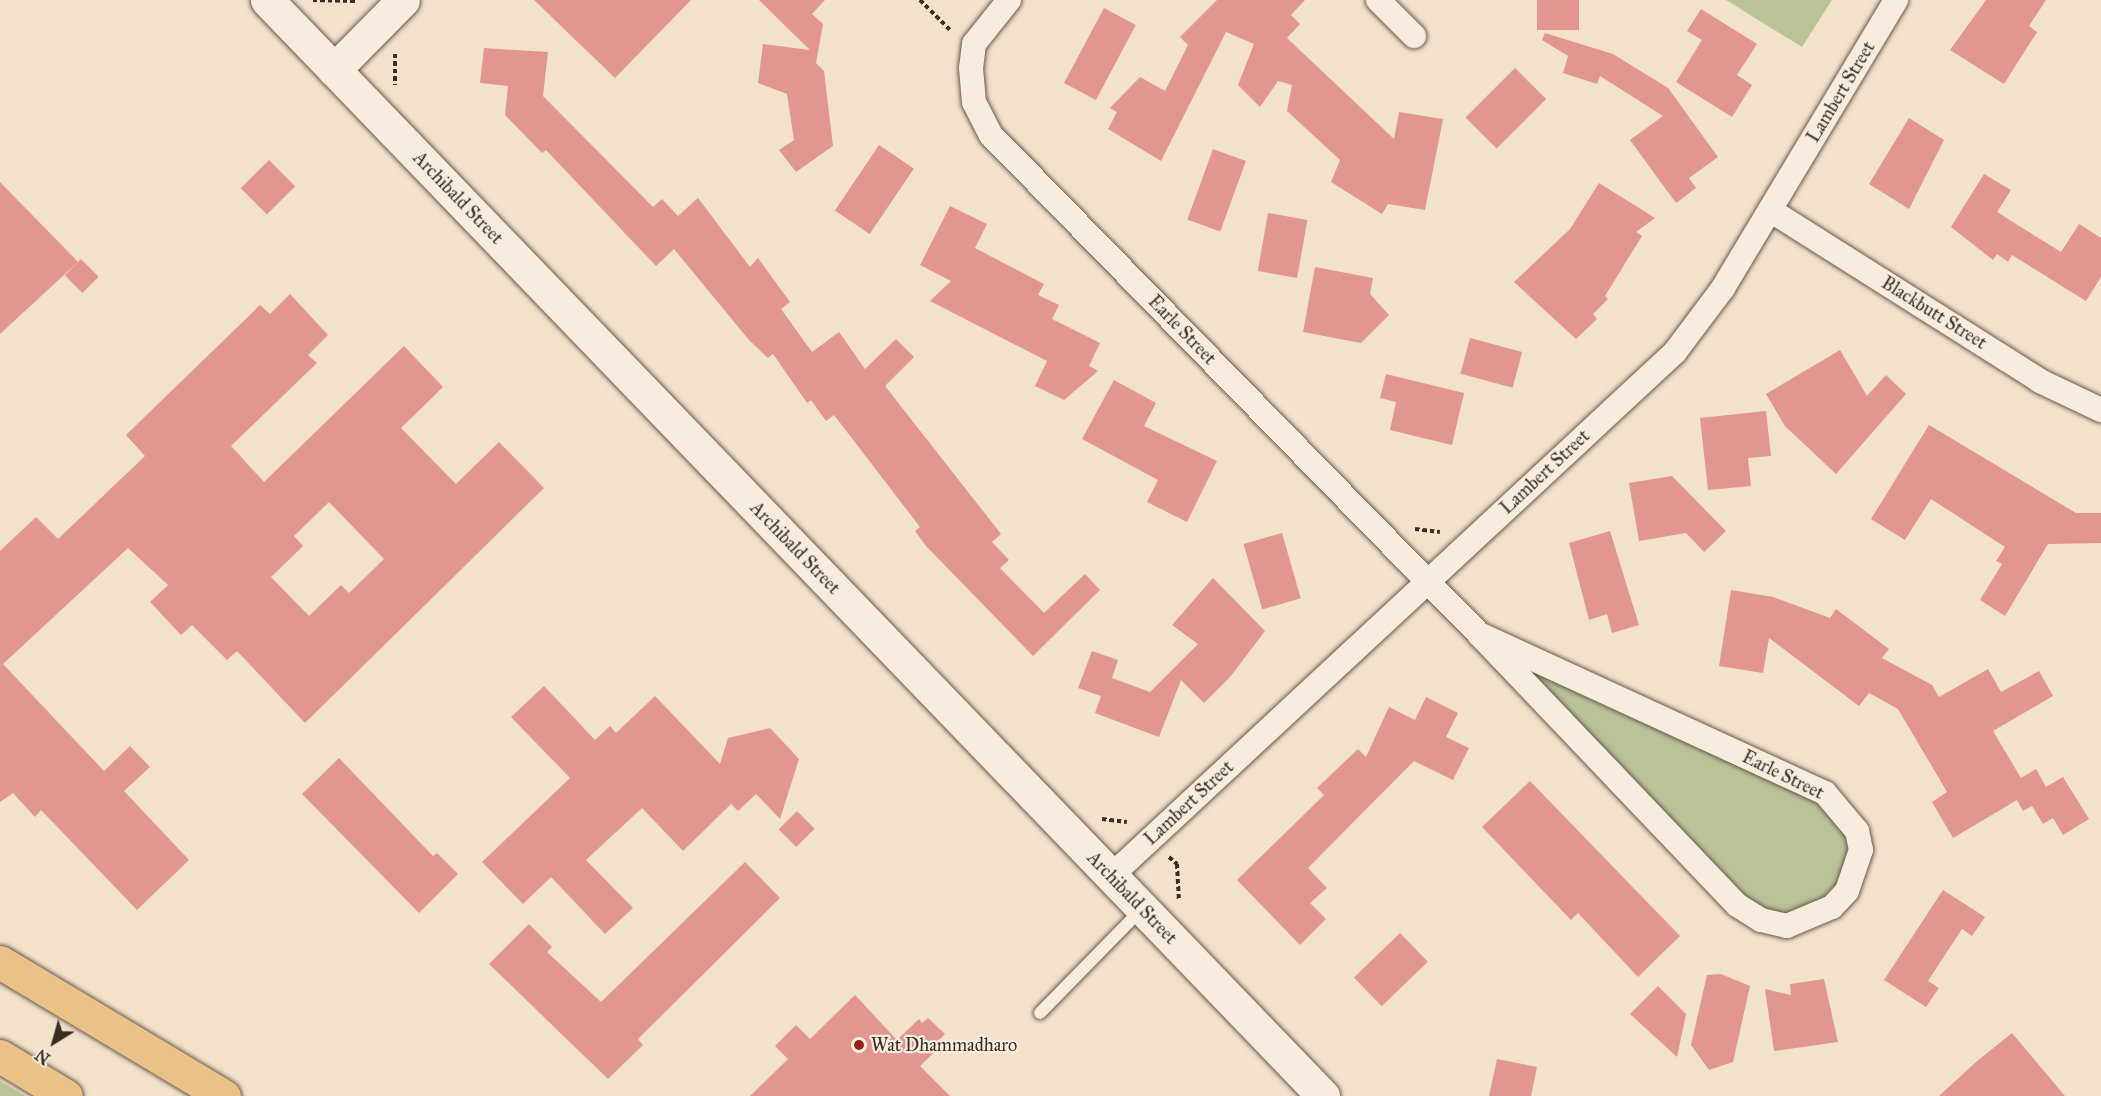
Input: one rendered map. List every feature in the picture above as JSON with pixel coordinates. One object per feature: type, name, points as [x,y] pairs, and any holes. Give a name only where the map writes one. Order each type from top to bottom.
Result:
[{"type":"main road","points":[[0,962],[224,1096]]},
{"type":"main road","points":[[0,1056],[66,1096]]},
{"type":"street","name":"Archibald Street","points":[[267,0],[1323,1096]]},
{"type":"street","points":[[334,70],[403,0]]},
{"type":"street","name":"Earle Street","points":[[1008,0],[974,44],[971,68],[974,102],[991,135],[1479,634],[1737,905],[1761,920],[1787,926],[1832,907],[1847,891],[1861,850],[1857,831],[1825,793],[1479,634]]},
{"type":"street","points":[[1378,0],[1414,36]]},
{"type":"street","name":"Lambert Street","points":[[1111,876],[1675,352],[1723,288],[1896,0]]},
{"type":"street","name":"Blackbutt Street","points":[[1770,210],[2040,381],[2101,410]]},
{"type":"lane","points":[[1040,1013],[1142,909]]},
{"type":"path","points":[[312,0],[358,0]]},
{"type":"path","points":[[920,0],[954,34]]},
{"type":"path","points":[[1386,539],[1408,527],[1438,532],[1450,528]]},
{"type":"green space","points":[[1726,0],[1832,0],[1802,47]]},
{"type":"green space","points":[[1479,634],[1800,781],[1857,831],[1832,907],[1761,920]]},
{"type":"green space","points":[[0,1081],[25,1096],[0,1096]]},
{"type":"building","points":[[534,0],[691,0],[615,78]]},
{"type":"building","points":[[759,0],[825,0],[812,14],[823,24],[816,63],[824,71],[833,146],[796,172],[779,150],[794,140],[787,94],[758,83],[763,44],[810,50]]},
{"type":"building","points":[[1217,0],[1305,0],[1291,15],[1300,24],[1287,38],[1394,139],[1399,112],[1443,119],[1425,210],[1388,204],[1382,214],[1331,182],[1340,160],[1287,111],[1292,85],[1278,81],[1260,107],[1238,85],[1254,44],[1226,32],[1161,161],[1108,129],[1117,112],[1110,108],[1140,77],[1165,91],[1188,45],[1180,37]]},
{"type":"building","points":[[1537,0],[1579,0],[1579,30],[1537,30]]},
{"type":"building","points":[[1986,0],[2046,0],[2029,26],[2037,32],[2004,84],[1950,50]]},
{"type":"building","points":[[1104,8],[1136,25],[1096,100],[1064,83]]},
{"type":"building","points":[[1701,9],[1757,44],[1737,75],[1752,85],[1732,117],[1676,82],[1702,40],[1687,31]]},
{"type":"building","points":[[1545,33],[1613,54],[1668,88],[1718,157],[1689,178],[1696,188],[1676,203],[1630,140],[1663,116],[1600,76],[1597,84],[1563,73],[1568,56],[1542,40]]},
{"type":"building","points":[[484,48],[548,52],[543,96],[653,207],[662,199],[678,216],[698,198],[750,267],[758,258],[790,302],[781,309],[812,352],[839,332],[865,369],[896,339],[914,357],[885,386],[1001,534],[992,542],[1009,560],[1000,568],[1044,613],[1085,574],[1100,590],[1033,656],[926,546],[915,531],[920,527],[834,415],[826,421],[811,400],[807,403],[773,354],[768,358],[749,340],[674,249],[656,266],[546,150],[542,153],[505,115],[508,86],[480,83]]},
{"type":"building","points":[[1515,68],[1546,99],[1497,149],[1466,117]]},
{"type":"building","points":[[1909,118],[1944,140],[1909,209],[1869,184]]},
{"type":"building","points":[[879,145],[914,168],[870,234],[835,210]]},
{"type":"building","points":[[1213,149],[1246,161],[1220,231],[1187,219]]},
{"type":"building","points":[[269,160],[295,186],[267,214],[241,188]]},
{"type":"building","points":[[1984,174],[2011,190],[1997,212],[2061,252],[2079,224],[2101,238],[2101,277],[2086,301],[2012,255],[2008,262],[1997,254],[1993,260],[1951,227]]},
{"type":"building","points":[[0,182],[78,262],[0,334]]},
{"type":"building","points":[[1599,183],[1655,218],[1636,232],[1642,236],[1605,296],[1608,299],[1593,314],[1597,319],[1576,339],[1514,282],[1570,229]]},
{"type":"building","points":[[950,206],[987,224],[975,248],[1044,284],[1038,295],[1059,305],[1052,319],[1100,343],[1089,366],[1098,371],[1064,400],[1035,386],[1047,361],[930,301],[951,281],[920,265]]},
{"type":"building","points":[[1268,213],[1307,220],[1297,278],[1258,271]]},
{"type":"building","points":[[81,259],[99,277],[82,293],[65,275]]},
{"type":"building","points":[[1315,267],[1373,278],[1370,294],[1389,315],[1361,343],[1303,332]]},
{"type":"building","points":[[290,294],[328,335],[308,355],[317,363],[231,446],[264,482],[404,346],[443,387],[401,428],[456,484],[499,442],[544,488],[305,723],[237,651],[227,660],[192,625],[181,635],[150,602],[168,585],[128,548],[3,664],[104,771],[130,746],[150,767],[124,791],[189,860],[137,910],[41,810],[35,817],[13,793],[0,802],[0,551],[36,517],[58,539],[145,456],[126,435],[260,305],[270,314]],"holes":[[[329,502],[384,559],[349,593],[341,585],[309,616],[271,577],[303,546],[294,536]]]},
{"type":"building","points":[[1470,338],[1522,352],[1513,388],[1460,374]]},
{"type":"building","points":[[1840,350],[1867,396],[1886,375],[1906,394],[1836,474],[1785,426],[1766,394]]},
{"type":"building","points":[[1386,374],[1464,393],[1452,445],[1390,430],[1396,402],[1380,398]]},
{"type":"building","points":[[1114,380],[1156,403],[1144,426],[1217,461],[1187,522],[1147,502],[1158,480],[1082,439]]},
{"type":"building","points":[[1766,411],[1771,456],[1748,458],[1751,486],[1708,490],[1700,418]]},
{"type":"building","points":[[1929,425],[2076,513],[2101,513],[2101,543],[2048,544],[2005,616],[1980,600],[2002,564],[1996,561],[2005,547],[1931,499],[1905,540],[1871,519]]},
{"type":"building","points":[[1672,476],[1726,531],[1704,552],[1686,533],[1639,541],[1629,483]]},
{"type":"building","points":[[1610,531],[1639,625],[1612,633],[1607,614],[1589,620],[1569,543]]},
{"type":"building","points":[[1282,533],[1301,598],[1262,609],[1244,544]]},
{"type":"building","points":[[1213,578],[1265,631],[1230,677],[1204,703],[1181,680],[1159,737],[1095,713],[1101,696],[1078,688],[1092,651],[1118,660],[1112,678],[1150,692],[1198,644],[1172,625]]},
{"type":"building","points":[[1731,590],[1773,597],[1830,618],[1836,609],[1889,649],[1882,658],[1932,685],[1939,697],[1988,669],[2001,692],[2039,671],[2053,696],[1993,731],[2021,778],[2036,769],[2046,787],[2063,777],[2089,819],[2063,835],[2053,818],[2043,824],[2032,806],[2023,811],[2017,800],[1953,838],[1932,802],[1947,792],[1898,709],[1869,693],[1859,706],[1769,638],[1763,673],[1719,666]]},
{"type":"building","points":[[544,686],[595,740],[610,726],[616,733],[655,696],[720,764],[728,738],[770,728],[799,759],[780,819],[756,794],[738,811],[731,804],[683,851],[642,808],[586,860],[633,908],[605,934],[551,877],[523,904],[482,862],[570,778],[511,717]]},
{"type":"building","points":[[1426,697],[1458,713],[1446,737],[1469,748],[1453,780],[1414,761],[1308,868],[1327,888],[1310,903],[1326,919],[1300,945],[1237,880],[1324,795],[1317,788],[1358,749],[1366,757],[1389,707],[1415,720]]},
{"type":"building","points":[[339,758],[433,856],[437,853],[458,874],[419,913],[302,794]]},
{"type":"building","points":[[1530,781],[1680,936],[1638,977],[1578,913],[1571,920],[1482,827]]},
{"type":"building","points":[[797,811],[815,829],[796,847],[779,829]]},
{"type":"building","points":[[745,862],[780,898],[638,1039],[643,1045],[608,1079],[489,964],[529,924],[552,947],[547,952],[601,1002]]},
{"type":"building","points":[[1943,890],[1985,917],[1972,936],[1962,929],[1928,981],[1939,988],[1926,1007],[1884,980]]},
{"type":"building","points":[[1400,933],[1428,962],[1382,1006],[1354,977]]},
{"type":"building","points":[[1721,974],[1750,986],[1733,1062],[1709,1070],[1691,1045],[1707,975]]},
{"type":"building","points":[[1824,979],[1838,1042],[1774,1051],[1765,989],[1791,995],[1790,984]]},
{"type":"building","points":[[1658,986],[1686,1014],[1677,1057],[1630,1014]]},
{"type":"building","name":"Wat Dhammadharo","points":[[855,995],[897,1040],[919,1019],[922,1023],[928,1018],[945,1034],[939,1040],[943,1044],[920,1066],[950,1096],[750,1096],[788,1059],[775,1046],[796,1025],[810,1039]]},
{"type":"building","points":[[2012,1033],[2065,1096],[1939,1096],[1976,1062]]},
{"type":"building","points":[[1497,1059],[1537,1067],[1531,1096],[1489,1096]]},
{"type":"place","name":"Wat Dhammadharo","points":[[859,1045]]}]
